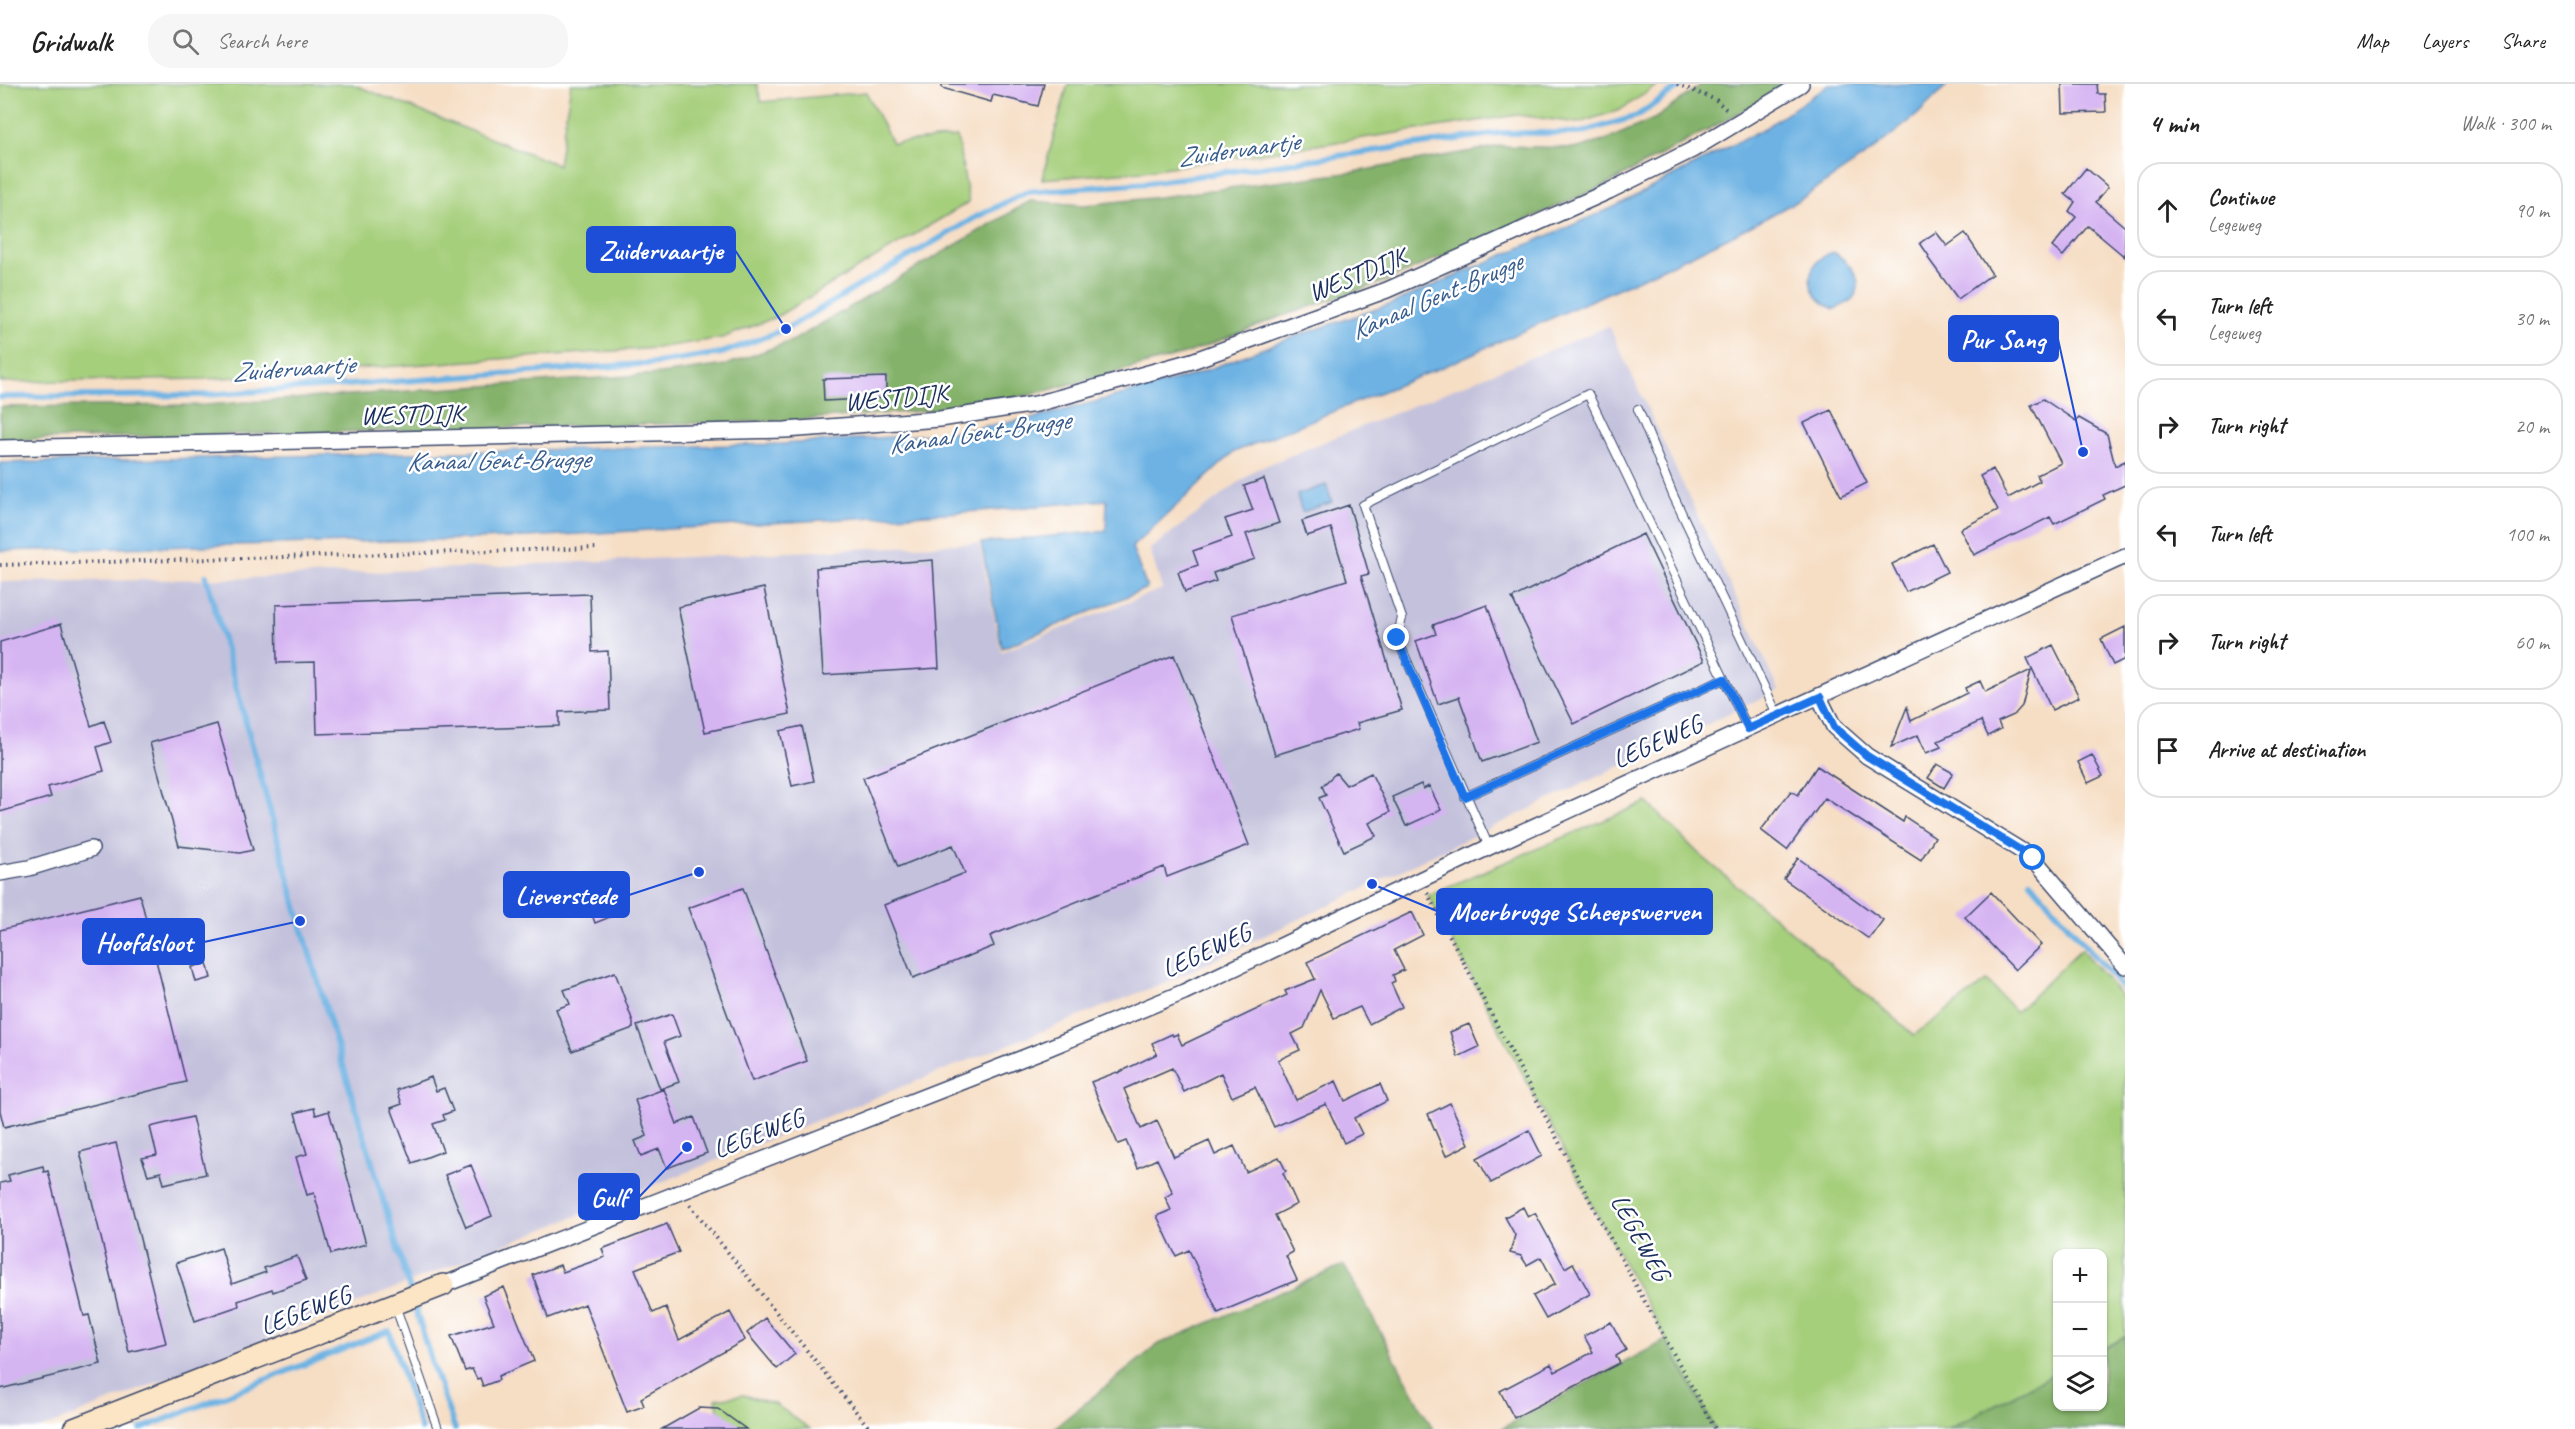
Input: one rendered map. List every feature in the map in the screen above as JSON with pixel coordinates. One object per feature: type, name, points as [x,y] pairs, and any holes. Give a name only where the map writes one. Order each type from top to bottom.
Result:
[{"type":"street","name":"WESTDIJK","points":[[0,448],[785,430],[940,419],[1036,404],[1192,361],[1387,290],[1609,191],[1692,150],[1801,84]]},
{"type":"street","name":"LEGEWEG","points":[[74,1429],[1046,1049],[1184,992],[1489,847],[2125,556]]},
{"type":"street","points":[[1820,697],[1834,727],[1867,756],[2033,858],[2125,966]]},
{"type":"street","points":[[0,873],[29,868],[91,849]]},
{"type":"lane","points":[[1489,847],[1465,797],[1397,638],[1402,618],[1363,505],[1588,394],[1748,729]]},
{"type":"lane","points":[[1638,409],[1673,495],[1778,716]]},
{"type":"lane","points":[[1465,797],[1724,679]]},
{"type":"lane","points":[[394,1304],[438,1429]]},
{"type":"path","points":[[1677,84],[1716,100],[1739,122]]},
{"type":"path","points":[[0,565],[599,548]]},
{"type":"path","name":"LEGEWEG","points":[[1420,879],[1605,1229],[1715,1429]]},
{"type":"path","points":[[680,1193],[870,1429]]},
{"type":"shaded area","points":[[1609,326],[1779,690],[1176,978],[40,1429],[0,1429],[0,582],[229,579],[979,543],[1001,652],[1162,589],[1150,549],[1255,470]]},
{"type":"green space","points":[[0,84],[352,84],[558,165],[571,84],[757,84],[761,102],[866,92],[892,143],[957,137],[969,202],[776,317],[722,338],[656,348],[207,379],[0,382]]},
{"type":"green space","points":[[1068,84],[1659,84],[1620,110],[1578,123],[1517,115],[1143,171],[1042,179]]},
{"type":"green space","points":[[1702,84],[1792,84],[1604,186],[1383,282],[1277,318],[1188,353],[1030,395],[935,410],[780,421],[0,440],[0,407],[205,405],[660,374],[726,365],[794,340],[1030,201],[1085,205],[1151,198],[1354,172],[1500,146],[1578,148],[1606,140],[1656,118]]},
{"type":"green space","points":[[1647,802],[1698,853],[1914,1035],[1987,981],[2016,1012],[2081,949],[2125,1001],[2125,1337],[2107,1347],[2107,1249],[2053,1249],[2053,1374],[1949,1429],[1716,1429],[1605,1229],[1428,895]]},
{"type":"green space","points":[[1344,1265],[1433,1429],[1053,1429],[1159,1344]]},
{"type":"green space","points":[[2125,1337],[2125,1429],[1949,1429],[2053,1374],[2053,1411],[2107,1411],[2107,1347]]},
{"type":"green space","points":[[1666,1340],[1715,1429],[1501,1429]]},
{"type":"green space","points":[[743,1395],[775,1404],[810,1429],[737,1429],[718,1409],[716,1399]]},
{"type":"water","name":"Kanaal Gent-Brugge","points":[[1830,84],[1948,84],[1917,115],[1865,156],[1804,197],[1751,226],[1690,256],[1445,366],[1234,452],[1132,547],[1147,588],[1002,648],[981,543],[1106,531],[1107,500],[980,511],[510,538],[0,551],[0,463],[781,444],[938,434],[1035,418],[1194,375],[1285,340],[1391,304],[1614,207],[1765,128]]},
{"type":"water","points":[[1833,252],[1850,266],[1858,282],[1853,297],[1846,304],[1834,309],[1817,296],[1810,280],[1815,264]]},
{"type":"water","points":[[1326,485],[1332,502],[1302,512],[1297,495]]},
{"type":"building","points":[[942,84],[1044,84],[1038,106],[993,95],[991,102],[942,88]]},
{"type":"building","points":[[2062,84],[2097,84],[2098,94],[2105,94],[2106,112],[2063,113]]},
{"type":"building","points":[[2086,168],[2108,187],[2096,202],[2125,227],[2125,257],[2088,226],[2063,256],[2052,247],[2076,217],[2069,211],[2075,202],[2065,194]]},
{"type":"building","points":[[1936,232],[1947,246],[1965,233],[1992,274],[1958,299],[1928,258],[1929,256],[1920,243]]},
{"type":"building","points":[[886,377],[886,398],[824,401],[823,379]]},
{"type":"building","points":[[2043,399],[2076,421],[2079,418],[2107,434],[2115,466],[2125,461],[2125,485],[2103,495],[2105,499],[2054,524],[2050,517],[1974,555],[1960,529],[1998,510],[1980,476],[1993,469],[2008,498],[2040,481],[2037,475],[2061,463],[2031,405]]},
{"type":"building","points":[[1831,410],[1867,483],[1841,496],[1804,423]]},
{"type":"building","points":[[1264,479],[1279,523],[1246,534],[1255,559],[1213,573],[1216,581],[1185,592],[1178,572],[1198,565],[1193,551],[1232,537],[1225,519],[1253,510],[1244,486]]},
{"type":"building","points":[[1349,505],[1369,574],[1361,576],[1402,710],[1357,723],[1359,729],[1275,755],[1232,615],[1347,580],[1331,528],[1307,536],[1302,521]]},
{"type":"building","points":[[1643,534],[1704,661],[1574,724],[1512,598]]},
{"type":"building","points":[[1933,544],[1947,572],[1906,592],[1892,564]]},
{"type":"building","points":[[933,560],[939,668],[823,675],[816,568]]},
{"type":"building","points":[[764,588],[790,714],[705,732],[678,607]]},
{"type":"building","points":[[590,594],[592,652],[608,651],[610,710],[559,712],[559,726],[317,734],[315,662],[277,663],[276,605]]},
{"type":"building","points":[[1487,605],[1537,742],[1482,762],[1459,697],[1438,704],[1416,641],[1436,634],[1433,625]]},
{"type":"building","points":[[61,624],[91,726],[104,721],[111,742],[97,747],[104,771],[48,787],[51,797],[0,812],[0,642]]},
{"type":"building","points":[[2125,627],[2125,659],[2113,665],[2101,639]]},
{"type":"building","points":[[2053,645],[2079,697],[2052,710],[2027,658]]},
{"type":"building","points":[[1174,655],[1249,845],[1167,877],[1164,867],[990,936],[994,946],[913,978],[884,905],[965,873],[953,845],[898,867],[863,778]]},
{"type":"building","points":[[2031,670],[2022,706],[2014,715],[1998,722],[2001,729],[1988,736],[1981,721],[1938,741],[1941,747],[1926,753],[1918,735],[1891,747],[1907,707],[1911,721],[1967,693],[1965,688],[1980,681],[1985,692]]},
{"type":"building","points":[[217,724],[253,850],[240,853],[179,846],[150,743]]},
{"type":"building","points":[[802,726],[814,781],[792,786],[780,731]]},
{"type":"building","points":[[2092,755],[2103,776],[2088,783],[2078,762]]},
{"type":"building","points":[[1937,764],[1953,773],[1944,788],[1928,778]]},
{"type":"building","points":[[1817,766],[1903,822],[1905,817],[1935,837],[1921,860],[1825,798],[1787,850],[1761,830],[1791,791],[1798,795]]},
{"type":"building","points":[[1336,773],[1346,785],[1371,773],[1390,812],[1369,823],[1376,836],[1344,851],[1319,798],[1326,795],[1322,786]]},
{"type":"building","points":[[1421,784],[1423,789],[1429,786],[1441,810],[1406,826],[1392,797]]},
{"type":"building","points":[[1798,858],[1883,920],[1869,939],[1784,879]]},
{"type":"building","points":[[743,888],[807,1061],[752,1081],[688,908]]},
{"type":"building","points":[[1991,892],[2041,945],[2015,970],[1965,917]]},
{"type":"building","points":[[607,893],[615,915],[595,923],[587,900]]},
{"type":"building","points":[[140,895],[186,1082],[4,1127],[0,1111],[0,930]]},
{"type":"building","points":[[1412,912],[1423,935],[1394,950],[1404,970],[1393,975],[1395,981],[1391,983],[1402,1007],[1369,1024],[1360,1007],[1334,1018],[1320,990],[1304,1028],[1292,1034],[1300,1050],[1278,1060],[1296,1100],[1336,1081],[1345,1101],[1380,1084],[1387,1101],[1354,1118],[1362,1134],[1344,1143],[1326,1104],[1274,1127],[1255,1087],[1232,1097],[1221,1073],[1184,1092],[1172,1068],[1124,1089],[1141,1129],[1157,1121],[1174,1157],[1209,1141],[1215,1155],[1234,1146],[1246,1172],[1279,1157],[1286,1171],[1283,1173],[1297,1204],[1275,1215],[1293,1252],[1286,1256],[1297,1280],[1218,1313],[1189,1250],[1176,1256],[1157,1216],[1171,1210],[1165,1197],[1173,1193],[1157,1159],[1138,1168],[1126,1141],[1118,1144],[1091,1082],[1118,1073],[1157,1054],[1152,1043],[1172,1034],[1173,1036],[1177,1034],[1182,1045],[1287,995],[1285,991],[1315,979],[1307,962]]},
{"type":"building","points":[[207,963],[211,978],[196,982],[192,967]]},
{"type":"building","points":[[615,972],[633,1022],[633,1028],[572,1051],[556,1009],[570,1004],[564,990]]},
{"type":"building","points":[[672,1014],[680,1036],[664,1042],[679,1082],[660,1089],[637,1026]]},
{"type":"building","points":[[1469,1024],[1479,1047],[1458,1057],[1450,1032]]},
{"type":"building","points":[[431,1077],[436,1091],[444,1088],[453,1111],[443,1115],[445,1120],[433,1124],[443,1151],[412,1163],[391,1108],[402,1104],[397,1090]]},
{"type":"building","points":[[664,1089],[677,1124],[694,1117],[707,1153],[667,1168],[659,1149],[641,1156],[635,1141],[647,1136],[635,1100]]},
{"type":"building","points":[[1450,1103],[1469,1144],[1446,1156],[1428,1114]]},
{"type":"building","points":[[314,1108],[316,1115],[329,1111],[366,1244],[331,1254],[314,1193],[307,1195],[296,1157],[307,1154],[295,1113]]},
{"type":"building","points":[[192,1117],[206,1174],[164,1184],[161,1172],[148,1175],[142,1158],[157,1155],[150,1127]]},
{"type":"building","points":[[1529,1130],[1542,1156],[1491,1183],[1477,1158]]},
{"type":"building","points":[[116,1143],[166,1343],[129,1352],[80,1152]]},
{"type":"building","points":[[471,1165],[492,1216],[466,1227],[445,1175]]},
{"type":"building","points":[[43,1166],[44,1172],[48,1171],[84,1316],[89,1315],[101,1364],[0,1389],[0,1183],[10,1181],[8,1175]]},
{"type":"building","points":[[1523,1207],[1528,1217],[1535,1213],[1565,1268],[1573,1263],[1590,1294],[1546,1319],[1533,1296],[1555,1284],[1541,1257],[1527,1265],[1521,1256],[1510,1253],[1515,1235],[1505,1217]]},
{"type":"building","points":[[667,1224],[679,1252],[635,1269],[653,1313],[666,1307],[679,1340],[730,1312],[745,1340],[641,1398],[644,1406],[627,1412],[585,1304],[548,1318],[533,1275],[560,1265],[563,1272],[605,1257],[602,1249]]},
{"type":"building","points":[[221,1248],[232,1284],[266,1272],[264,1268],[297,1256],[306,1280],[238,1301],[239,1306],[195,1321],[176,1263]]},
{"type":"building","points":[[504,1287],[534,1361],[498,1376],[499,1380],[483,1386],[480,1378],[477,1379],[472,1369],[465,1371],[451,1336],[494,1323],[483,1296]]},
{"type":"building","points":[[765,1318],[795,1354],[777,1369],[747,1333]]},
{"type":"building","points":[[1611,1322],[1626,1350],[1616,1356],[1620,1363],[1514,1418],[1500,1391],[1551,1364],[1555,1372],[1593,1352],[1584,1336]]},
{"type":"building","points":[[699,1408],[718,1409],[746,1429],[662,1429]]},
{"type":"waterway","name":"Zuidervaartje","points":[[0,397],[205,395],[657,363],[722,353],[786,329],[976,217],[1027,192],[1148,183],[1500,133],[1580,133],[1637,116],[1683,84]]},
{"type":"waterway","points":[[206,576],[300,921],[433,1367],[455,1429]]},
{"type":"waterway","points":[[2030,881],[2125,991]]},
{"type":"waterway","points":[[141,1429],[389,1331],[421,1429]]},
{"type":"place","name":"Zuidervaartje","points":[[786,329]]},
{"type":"place","name":"Pur Sang","points":[[2083,452]]},
{"type":"place","name":"Lieverstede","points":[[699,872]]},
{"type":"place","name":"Moerbrugge Scheepswerven","points":[[1372,884]]},
{"type":"place","name":"Hoofdsloot","points":[[300,921]]},
{"type":"place","name":"Gulf","points":[[687,1147]]},
{"type":"route","points":[[1397,638],[1465,797],[1724,679],[1748,729],[1820,697],[1834,727],[1867,756],[2033,858]]}]
